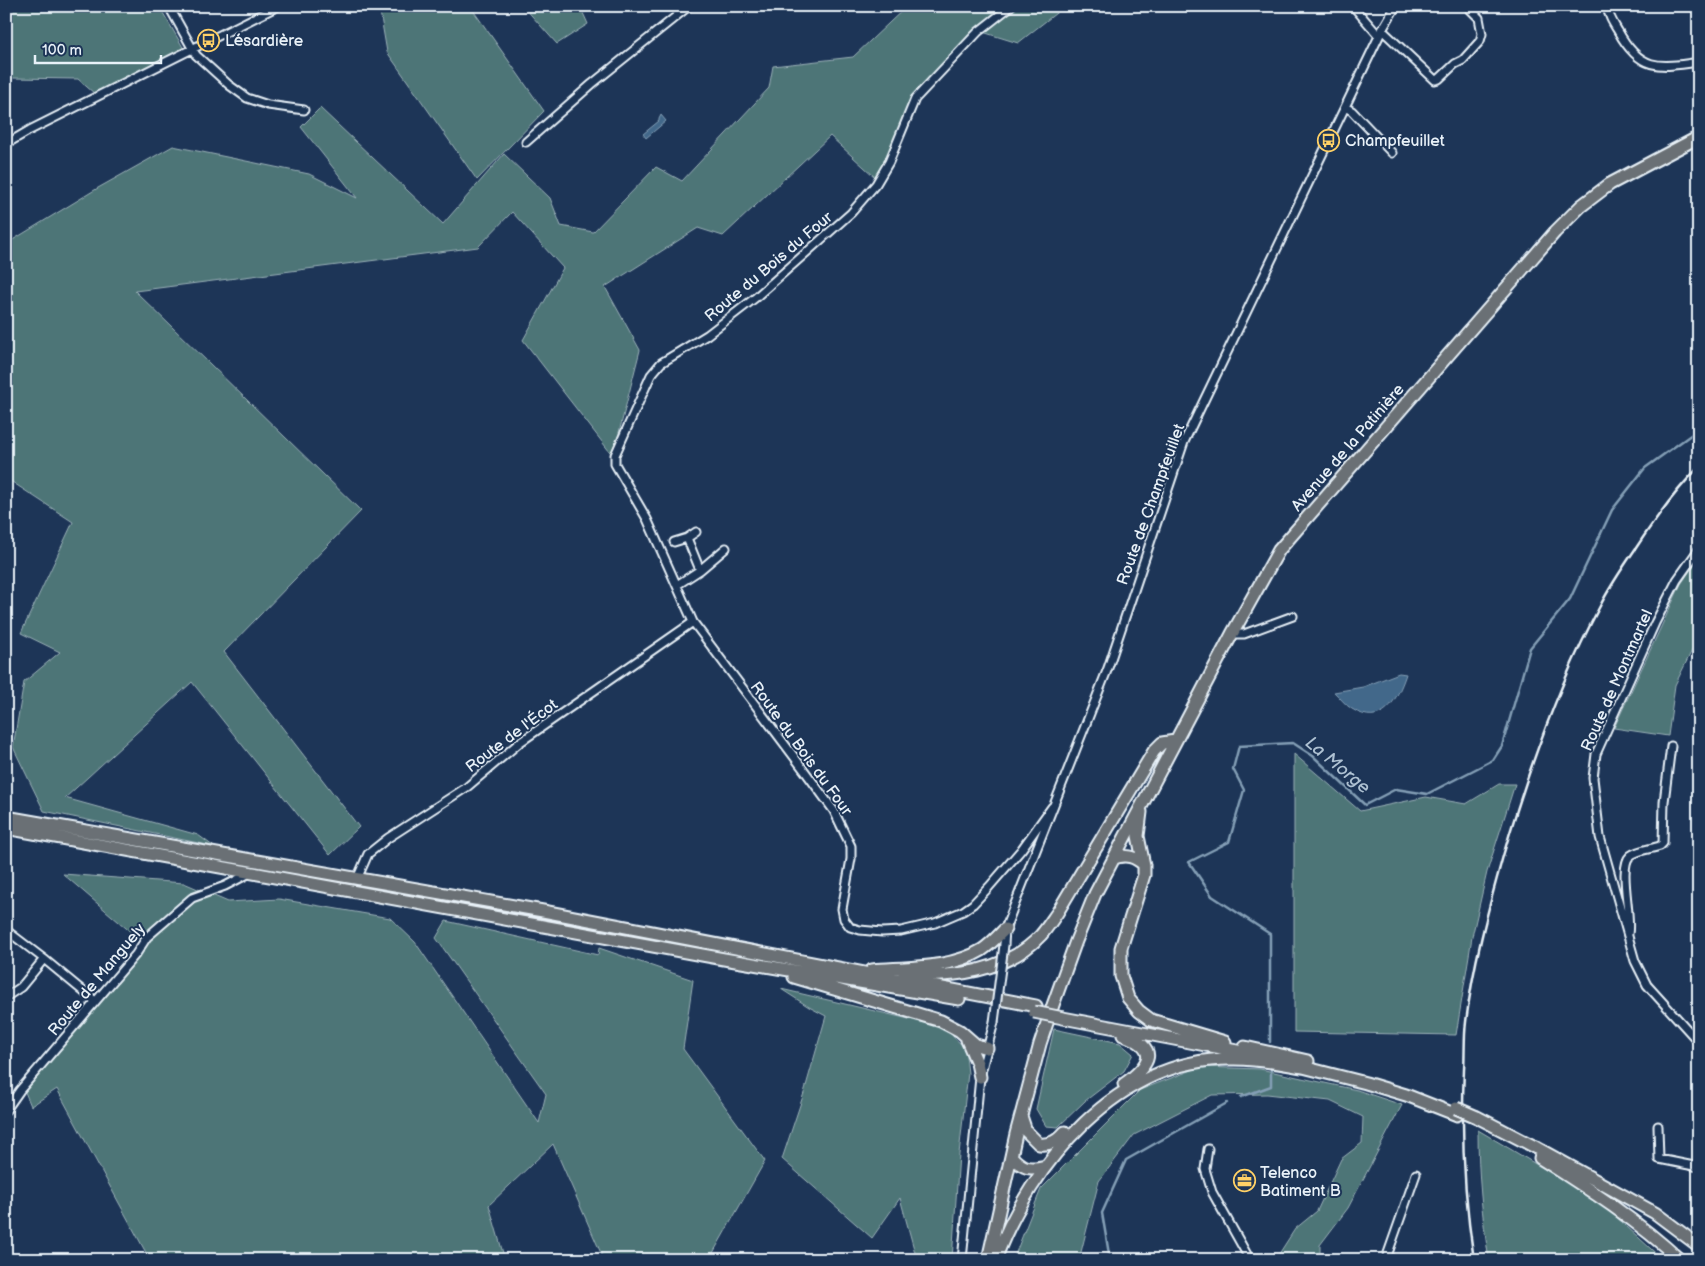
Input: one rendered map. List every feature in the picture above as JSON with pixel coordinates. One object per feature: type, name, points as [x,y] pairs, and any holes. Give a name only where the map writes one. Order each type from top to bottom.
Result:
[{"type":"main road","name":"Avenue de la Patinière","points":[[988,1260],[1021,1116],[1053,1005],[1096,894],[1142,803],[1279,550],[1555,232],[1581,206],[1610,184],[1699,137]]},
{"type":"main road","points":[[840,968],[919,975],[946,975],[993,966],[1024,949],[1040,935],[1057,913],[1154,750],[1162,743],[1175,741]]},
{"type":"main road","points":[[1142,803],[1138,836],[1144,865],[1144,875],[1121,948],[1121,976],[1128,998],[1139,1011],[1151,1020],[1225,1042],[1368,1077],[1457,1112],[1537,1148],[1655,1213],[1699,1246]]},
{"type":"main road","points":[[6,817],[544,911],[840,968],[1223,1048],[1309,1068],[1457,1112]]},
{"type":"main road","points":[[6,828],[724,959],[1035,1009]]},
{"type":"main road","points":[[1114,858],[1127,856],[1137,858],[1144,865]]},
{"type":"main road","points":[[872,970],[920,966],[962,958],[984,948],[1005,929]]},
{"type":"main road","points":[[724,959],[845,991],[941,1021],[960,1031],[976,1045],[987,1048]]},
{"type":"main road","points":[[1064,1015],[1225,1042]]},
{"type":"main road","points":[[1021,1116],[1026,1130],[1039,1144],[1048,1145],[1056,1142],[1104,1097],[1135,1076],[1145,1066],[1148,1059],[1145,1047],[1139,1041],[1064,1015]]},
{"type":"main road","points":[[965,1036],[973,1053],[980,1076]]},
{"type":"main road","points":[[995,1260],[1020,1206],[1059,1149],[1084,1123],[1110,1101],[1138,1083],[1176,1066],[1229,1058],[1309,1068]]},
{"type":"main road","points":[[1477,1121],[1534,1154],[1585,1187],[1669,1249],[1680,1260]]},
{"type":"main road","points":[[1537,1148],[1639,1218],[1690,1260]]},
{"type":"main road","points":[[1011,1156],[1019,1165],[1028,1168],[1046,1166]]},
{"type":"street","points":[[171,6],[172,12],[196,55],[229,85],[247,98],[268,105],[304,110]]},
{"type":"street","points":[[6,144],[30,130],[278,6]]},
{"type":"street","points":[[526,142],[592,84],[689,6]]},
{"type":"street","name":"Route du Bois du Four","points":[[1011,6],[978,32],[915,99],[889,162],[876,184],[851,213],[755,298],[707,334],[662,363],[651,374],[615,455],[615,464],[647,519],[693,622],[834,811],[851,846],[851,859],[842,909],[844,919],[850,927],[860,930],[901,932],[935,923],[963,912],[989,887],[1021,850],[1052,807]]},
{"type":"street","points":[[1353,6],[1380,33],[1435,80],[1439,79],[1455,64],[1463,60],[1480,41],[1482,34],[1479,18],[1467,6]]},
{"type":"street","name":"Route de Champfeuillet","points":[[962,1260],[980,1076],[994,1022],[1005,929],[1108,668],[1184,442],[1380,33],[1396,6]]},
{"type":"street","points":[[1606,6],[1607,12],[1624,41],[1635,54],[1649,64],[1668,67],[1699,62]]},
{"type":"street","points":[[1345,107],[1392,153]]},
{"type":"street","points":[[674,542],[687,538],[696,532]]},
{"type":"street","points":[[687,538],[700,570]]},
{"type":"street","points":[[677,586],[726,548]]},
{"type":"street","name":"Route de Montmartel","points":[[1699,549],[1672,588],[1596,754],[1593,778],[1600,837],[1635,961],[1647,984],[1699,1044]]},
{"type":"street","points":[[1232,634],[1244,634],[1293,616]]},
{"type":"street","name":"Route de l'Écot","points":[[357,879],[368,854],[388,838],[467,787],[519,743],[693,622]]},
{"type":"street","points":[[1627,937],[1629,921],[1625,865],[1629,857],[1634,854],[1664,843],[1664,802],[1671,746]]},
{"type":"street","name":"Route de Manguely","points":[[6,1110],[20,1090],[136,954],[147,937],[192,898],[225,886],[250,873]]},
{"type":"street","points":[[6,930],[95,1001]]},
{"type":"street","points":[[6,997],[21,987],[44,960]]},
{"type":"street","points":[[1658,1126],[1659,1159],[1699,1167]]},
{"type":"street","points":[[1208,1149],[1205,1169],[1212,1192],[1250,1260]]},
{"type":"street","points":[[1388,1260],[1387,1256],[1416,1174]]},
{"type":"green space","points":[[13,6],[159,6],[184,49],[95,94],[78,79],[12,78],[6,67],[6,12]]},
{"type":"green space","points":[[379,6],[470,6],[544,111],[477,180],[387,52]]},
{"type":"green space","points":[[523,6],[593,6],[583,13],[588,24],[557,44]]},
{"type":"green space","points":[[907,6],[1065,6],[1018,43],[976,30],[919,100],[875,177],[830,136],[723,236],[698,228],[605,287],[640,350],[613,456],[523,340],[563,268],[512,212],[478,247],[135,291],[361,511],[224,652],[359,827],[330,855],[192,682],[65,798],[198,835],[213,846],[44,811],[13,747],[24,682],[60,652],[21,633],[73,522],[6,478],[6,244],[98,188],[173,146],[309,174],[357,198],[301,127],[320,108],[443,224],[504,154],[550,198],[561,226],[593,232],[656,167],[682,181],[769,88],[773,66],[853,57]]},
{"type":"green space","points":[[1699,558],[1699,636],[1675,685],[1668,736],[1614,728],[1681,584]]},
{"type":"green space","points":[[1294,754],[1360,811],[1426,797],[1466,804],[1499,784],[1515,784],[1487,872],[1472,937],[1456,1035],[1294,1032]]},
{"type":"green space","points":[[63,874],[184,883],[228,902],[279,899],[390,918],[415,942],[539,1123],[546,1094],[436,938],[446,921],[598,955],[599,948],[693,980],[683,1049],[765,1161],[709,1260],[604,1260],[553,1144],[489,1205],[505,1260],[150,1260],[57,1089],[31,1106],[25,1092],[147,946]]},
{"type":"green space","points":[[781,989],[943,1027],[965,1048],[968,1073],[959,1154],[952,1260],[917,1260],[900,1198],[872,1238],[782,1159],[804,1093],[826,1016]]},
{"type":"green space","points":[[1054,1029],[1120,1043],[1133,1054],[1124,1071],[1085,1101],[1058,1127],[1046,1126],[1036,1109]]},
{"type":"green space","points":[[1200,1067],[1260,1069],[1357,1090],[1402,1105],[1348,1208],[1320,1245],[1320,1260],[1277,1260],[1277,1257],[1295,1229],[1317,1211],[1341,1159],[1362,1143],[1363,1117],[1330,1101],[1267,1094],[1212,1095],[1134,1135],[1099,1181],[1079,1260],[1013,1260],[1041,1189],[1140,1090]]},
{"type":"green space","points":[[1478,1130],[1600,1202],[1663,1260],[1489,1260],[1481,1195]]},
{"type":"water","points":[[661,115],[666,121],[646,138],[643,134],[659,121]]},
{"type":"water","points":[[1399,673],[1406,674],[1398,694],[1387,709],[1380,713],[1372,715],[1363,714],[1349,707],[1334,692],[1363,687]]},
{"type":"waterway","name":"La Morge","points":[[1270,1042],[1270,934],[1212,896],[1189,862],[1229,842],[1244,790],[1233,769],[1239,746],[1293,743],[1313,756],[1365,805],[1396,789],[1427,794],[1493,760],[1502,746],[1530,648],[1570,599],[1612,510],[1645,468],[1699,429]]},
{"type":"waterway","name":"La Morge","points":[[1241,1097],[1271,1086],[1271,1067]]},
{"type":"waterway","name":"La Morge","points":[[1110,1260],[1102,1213],[1126,1160],[1227,1103]]},
{"type":"railway","points":[[1474,1260],[1468,1212],[1463,1141],[1465,1028],[1477,959],[1503,856],[1545,728],[1585,636],[1608,591],[1643,537],[1699,467]]},
{"type":"place","name":"Lésardière","points":[[209,40]]},
{"type":"place","name":"Champfeuillet","points":[[1329,140]]},
{"type":"place","name":"Telenco Batiment B","points":[[1244,1181]]}]
